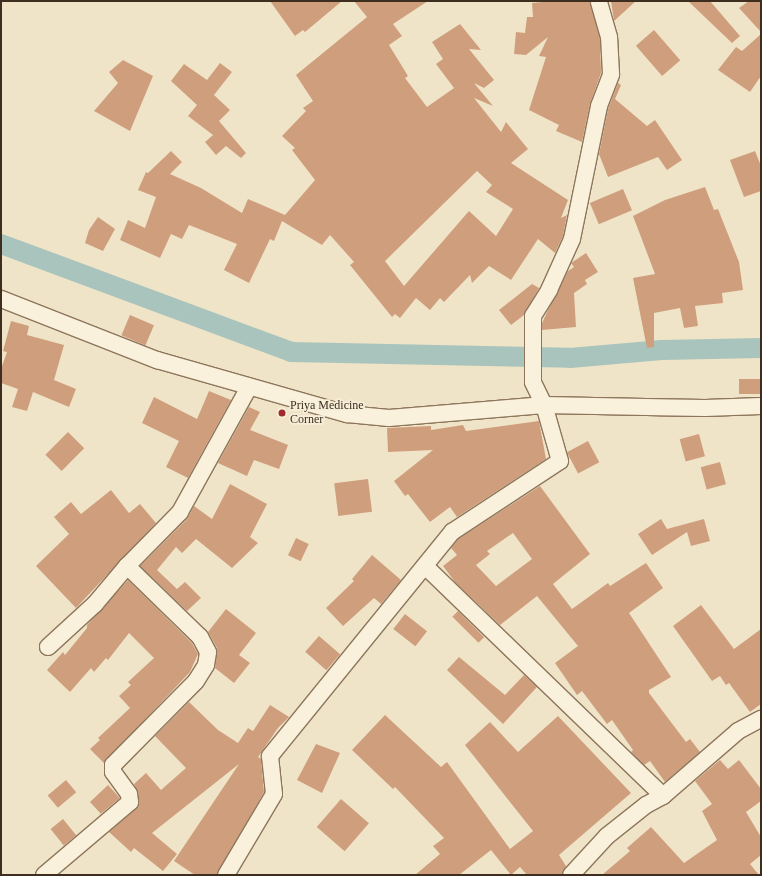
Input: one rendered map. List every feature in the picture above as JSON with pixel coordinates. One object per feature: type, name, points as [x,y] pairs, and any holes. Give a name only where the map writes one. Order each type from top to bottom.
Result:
[{"type":"street","points":[[226,875],[274,794],[270,756],[452,532],[560,461],[544,405],[533,382],[533,316],[549,290],[572,239],[599,106],[610,74],[609,37],[599,1]]},
{"type":"street","points":[[1,299],[157,360],[347,414],[388,418],[544,405],[761,406]]},
{"type":"street","points":[[48,647],[95,604],[127,566],[180,512],[249,387]]},
{"type":"street","points":[[44,875],[130,802],[132,799],[113,772],[114,764],[196,681],[206,665],[208,652],[200,637],[127,566]]},
{"type":"street","points":[[425,566],[663,796]]},
{"type":"street","points":[[571,875],[607,836],[646,805],[663,796],[738,731],[761,719]]},
{"type":"building","points":[[270,1],[342,1],[305,32],[303,30],[295,36]]},
{"type":"building","points":[[354,1],[428,1],[393,24],[402,36],[389,45],[408,76],[405,78],[427,107],[454,88],[436,64],[443,59],[432,42],[460,24],[481,50],[469,49],[494,80],[484,88],[474,83],[493,106],[474,98],[501,132],[506,122],[528,149],[511,163],[568,200],[561,218],[567,215],[563,236],[555,253],[538,239],[511,280],[489,266],[472,283],[470,275],[444,302],[440,298],[430,310],[416,298],[400,318],[395,314],[392,317],[350,265],[354,262],[330,235],[322,245],[282,221],[274,241],[270,239],[249,283],[224,270],[237,244],[189,225],[182,239],[171,234],[160,258],[120,240],[128,220],[145,228],[156,197],[138,190],[146,172],[148,173],[171,151],[182,162],[170,174],[201,188],[242,213],[248,199],[285,215],[315,180],[292,150],[295,148],[282,136],[306,111],[303,108],[313,101],[296,75],[367,17]],"holes":[[[477,171],[492,185],[486,192],[513,209],[496,236],[469,211],[404,286],[385,261]]]},
{"type":"building","points":[[553,1],[590,1],[600,39],[601,73],[590,104],[582,142],[556,131],[559,125],[529,110],[546,57],[539,56],[548,37],[526,55],[514,54],[516,32],[525,33],[527,17],[533,17],[532,3]]},
{"type":"building","points":[[611,1],[636,1],[614,21]]},
{"type":"building","points":[[688,1],[710,1],[740,36],[732,43]]},
{"type":"building","points":[[749,1],[761,1],[761,32],[739,8]]},
{"type":"building","points":[[654,30],[680,60],[662,76],[636,46]]},
{"type":"building","points":[[761,34],[761,76],[750,92],[718,70],[736,47],[742,51]]},
{"type":"building","points":[[123,60],[153,76],[130,131],[94,111],[118,83],[109,72]]},
{"type":"building","points":[[220,63],[232,72],[214,95],[230,110],[219,121],[246,153],[241,158],[226,146],[216,155],[205,142],[213,135],[188,116],[197,105],[171,81],[184,64],[207,80]]},
{"type":"building","points":[[618,83],[621,85],[615,99],[647,126],[655,120],[682,160],[667,170],[658,157],[608,177],[599,154],[608,109]]},
{"type":"building","points":[[755,151],[761,166],[761,191],[744,197],[730,160]]},
{"type":"building","points":[[705,187],[714,210],[718,209],[739,262],[743,290],[722,293],[723,303],[695,306],[698,326],[684,328],[680,308],[654,313],[654,347],[647,348],[633,278],[655,274],[633,216],[665,200]]},
{"type":"building","points":[[623,189],[632,210],[599,224],[590,203]]},
{"type":"building","points":[[98,217],[115,229],[103,251],[85,243],[89,230]]},
{"type":"building","points":[[586,253],[598,272],[585,280],[587,284],[574,293],[576,327],[542,330],[542,323],[549,308],[568,271],[574,267],[571,263]]},
{"type":"building","points":[[532,284],[539,288],[524,315],[511,325],[499,310]]},
{"type":"building","points":[[130,315],[154,325],[145,345],[121,335]]},
{"type":"building","points":[[11,321],[29,326],[27,335],[64,345],[54,380],[76,389],[69,407],[33,392],[27,411],[12,407],[18,389],[1,383],[1,369],[7,352],[3,351]]},
{"type":"building","points":[[739,379],[761,379],[761,394],[739,394]]},
{"type":"building","points":[[209,391],[231,400],[188,478],[166,467],[179,441],[142,423],[154,397],[197,419]]},
{"type":"building","points":[[249,407],[260,412],[250,430],[288,445],[279,469],[254,460],[247,476],[218,463]]},
{"type":"building","points":[[539,421],[546,459],[457,517],[450,507],[430,522],[408,494],[405,496],[394,481],[433,450],[388,452],[387,428],[431,426],[431,430],[463,425],[466,431]]},
{"type":"building","points":[[68,432],[84,448],[62,471],[45,455]]},
{"type":"building","points":[[699,434],[705,456],[686,461],[680,439]]},
{"type":"building","points":[[588,441],[599,462],[578,473],[567,452]]},
{"type":"building","points":[[720,462],[726,484],[707,489],[701,467]]},
{"type":"building","points":[[368,479],[372,512],[338,516],[334,483]]},
{"type":"building","points":[[230,484],[267,504],[250,537],[258,543],[232,568],[196,539],[182,553],[176,547],[157,570],[177,589],[185,582],[201,598],[187,611],[140,566],[187,519],[194,506],[212,519]]},
{"type":"building","points":[[540,486],[590,554],[553,584],[572,609],[608,583],[610,586],[646,563],[663,588],[629,613],[671,677],[649,690],[649,693],[686,742],[690,739],[700,752],[665,782],[650,761],[644,765],[631,752],[633,750],[612,720],[607,724],[582,691],[577,695],[555,663],[578,646],[537,596],[500,625],[455,582],[443,566],[457,555],[451,548],[458,539]],"holes":[[[513,533],[532,559],[496,586],[476,565],[490,554],[487,551]]]},
{"type":"building","points":[[111,490],[129,513],[140,504],[156,523],[76,608],[36,566],[69,534],[54,517],[71,502],[81,514]]},
{"type":"building","points":[[661,519],[667,529],[704,519],[710,541],[691,546],[687,532],[652,555],[638,534]]},
{"type":"building","points":[[296,538],[309,544],[301,561],[288,555]]},
{"type":"building","points":[[372,555],[401,580],[381,604],[374,598],[343,626],[326,608],[354,581],[352,579]]},
{"type":"building","points":[[128,580],[192,643],[198,654],[190,672],[104,763],[90,749],[100,740],[98,738],[130,708],[119,696],[131,685],[128,682],[154,658],[129,633],[108,660],[106,658],[94,672],[91,668],[70,692],[47,670],[63,652],[65,655],[87,628],[87,625]]},
{"type":"building","points":[[701,605],[734,649],[761,629],[761,704],[750,712],[729,683],[726,685],[720,676],[712,681],[673,626]]},
{"type":"building","points":[[226,609],[256,633],[239,655],[250,663],[234,683],[215,668],[217,648],[208,632]]},
{"type":"building","points":[[458,611],[484,637],[479,643],[452,617]]},
{"type":"building","points":[[405,614],[427,631],[415,646],[393,629]]},
{"type":"building","points":[[319,636],[340,654],[326,670],[305,652]]},
{"type":"building","points":[[459,657],[505,695],[524,675],[537,687],[503,724],[447,670]]},
{"type":"building","points":[[189,702],[218,730],[238,743],[248,728],[253,731],[270,705],[289,717],[278,728],[258,757],[261,759],[264,792],[217,875],[195,875],[174,861],[239,764],[152,833],[177,854],[163,871],[134,848],[131,852],[109,832],[139,806],[138,793],[134,784],[146,773],[161,790],[186,768],[155,736]]},
{"type":"building","points":[[385,715],[441,767],[447,762],[510,849],[533,831],[465,745],[490,722],[518,752],[558,716],[631,793],[559,855],[566,866],[562,875],[527,875],[520,867],[511,875],[491,850],[459,875],[415,875],[440,854],[433,846],[444,838],[395,787],[393,789],[352,750]]},
{"type":"building","points":[[316,744],[340,753],[322,793],[297,780]]},
{"type":"building","points":[[720,760],[728,769],[739,760],[761,789],[761,801],[746,812],[761,837],[761,855],[750,864],[759,875],[602,875],[630,851],[627,848],[651,827],[684,863],[717,840],[702,811],[712,804],[695,781]]},
{"type":"building","points":[[66,780],[76,792],[58,808],[48,795]]},
{"type":"building","points":[[108,785],[120,798],[101,814],[90,802]]},
{"type":"building","points":[[341,799],[369,823],[345,851],[317,827]]},
{"type":"building","points":[[63,819],[76,835],[64,845],[51,829]]},
{"type":"waterway","points":[[1,244],[291,352],[570,358],[662,350],[761,348]]},
{"type":"place","name":"Priya Medicine Corner","points":[[282,413]]}]
